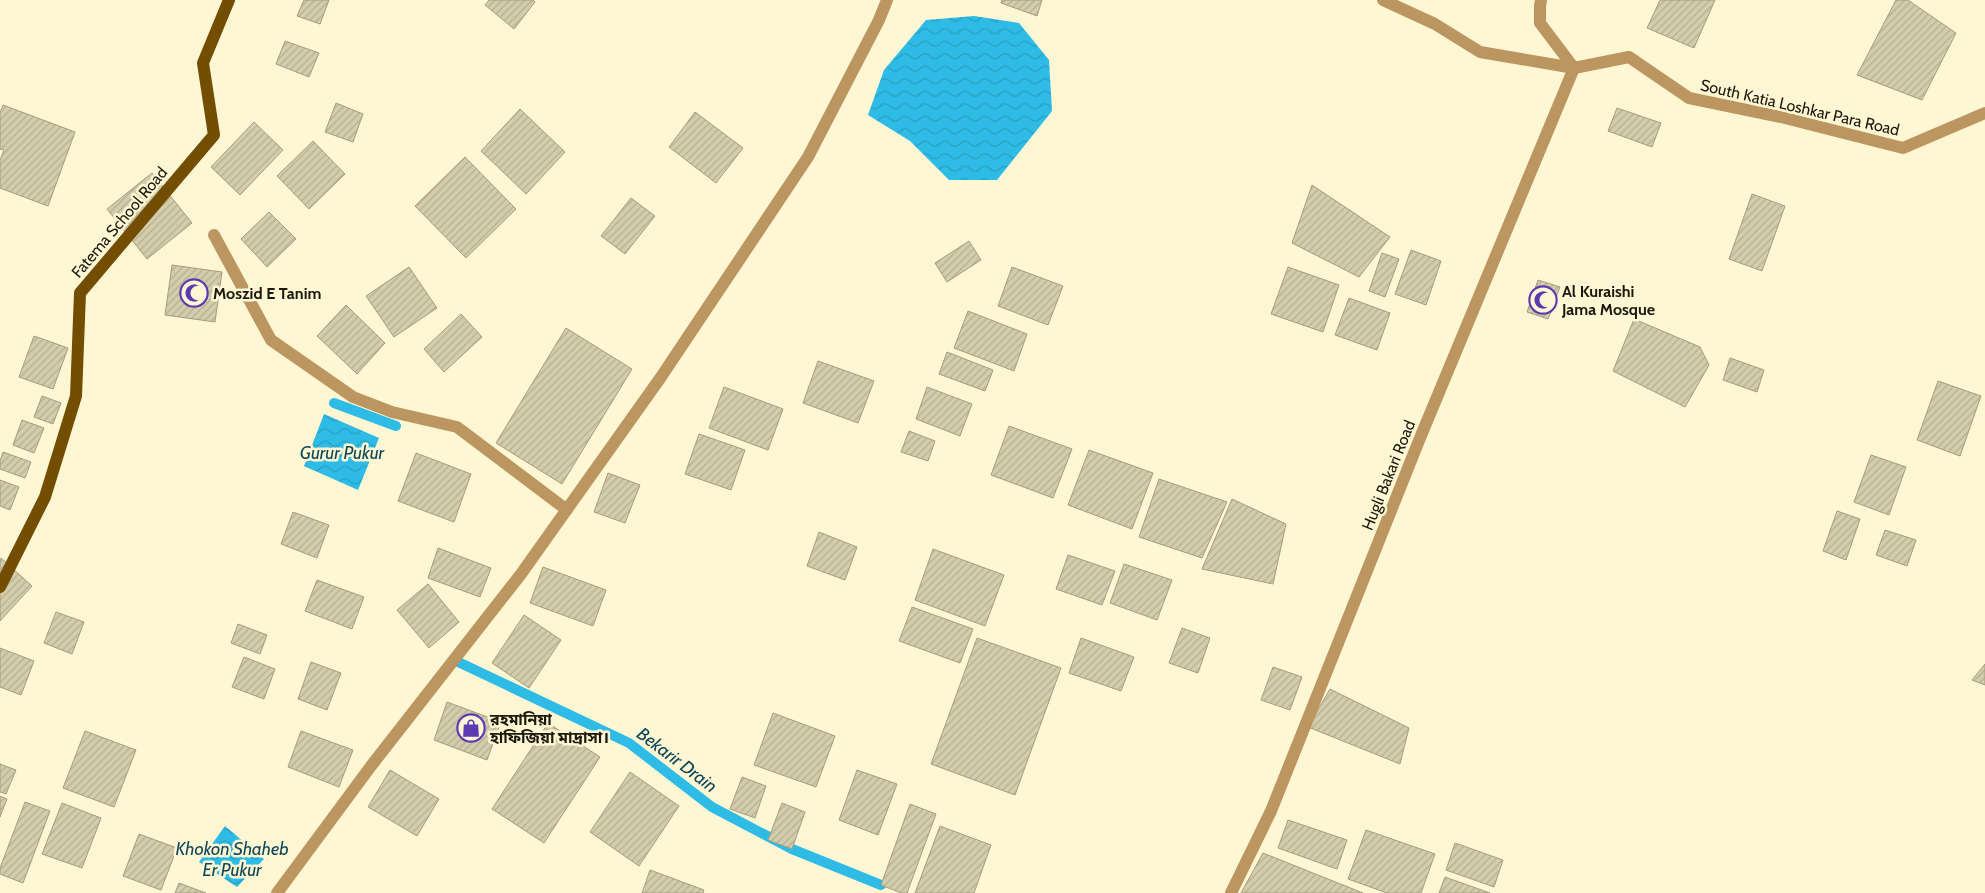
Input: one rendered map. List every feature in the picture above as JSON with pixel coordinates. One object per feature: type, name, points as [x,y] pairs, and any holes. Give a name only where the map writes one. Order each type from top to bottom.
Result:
[{"type":"main road","name":"Fatema School Road","points":[[0,587],[45,497],[76,396],[80,293],[214,135],[203,63],[229,0]]},
{"type":"street","points":[[277,893],[371,766],[521,574],[661,377],[808,157],[879,20],[887,0]]},
{"type":"street","points":[[1383,0],[1435,24],[1480,52],[1574,68]]},
{"type":"street","points":[[1541,0],[1540,23],[1574,68]]},
{"type":"street","name":"South Katia Loshkar Para Road","points":[[1574,68],[1629,57],[1689,98],[1781,117],[1903,148],[1985,113]]},
{"type":"street","name":"Hugli Bakari Road","points":[[1231,893],[1271,811],[1420,438],[1574,68]]},
{"type":"street","points":[[214,235],[271,340],[353,397],[392,412],[457,427],[567,510]]},
{"type":"water","points":[[974,16],[1019,23],[1049,60],[1052,111],[997,180],[949,180],[910,141],[868,115],[884,70],[926,20]]},
{"type":"water","name":"Gurur Pukur","points":[[324,414],[379,438],[358,490],[304,466]]},
{"type":"water","name":"Khokon Shaheb Er Pukur","points":[[225,826],[264,859],[237,887],[199,862]]},
{"type":"building","points":[[304,0],[329,0],[320,24],[297,16]]},
{"type":"building","points":[[489,0],[533,0],[535,2],[514,29],[485,5]]},
{"type":"building","points":[[1002,0],[1042,0],[1037,16],[1001,3]]},
{"type":"building","points":[[1660,0],[1715,0],[1694,48],[1647,28]]},
{"type":"building","points":[[1896,0],[1908,0],[1956,33],[1922,100],[1857,75]]},
{"type":"building","points":[[285,41],[319,53],[309,77],[276,64]]},
{"type":"building","points":[[336,103],[363,114],[353,142],[325,132]]},
{"type":"building","points":[[3,105],[75,132],[48,206],[0,188],[0,160],[4,150],[0,149],[0,113]]},
{"type":"building","points":[[1617,108],[1661,123],[1652,147],[1608,131]]},
{"type":"building","points":[[520,109],[565,152],[526,194],[481,151]]},
{"type":"building","points":[[695,112],[743,148],[716,183],[669,147]]},
{"type":"building","points":[[254,122],[283,150],[240,195],[211,167]]},
{"type":"building","points":[[313,141],[345,174],[309,209],[277,176]]},
{"type":"building","points":[[465,157],[516,209],[466,258],[415,206]]},
{"type":"building","points":[[152,173],[192,223],[147,259],[107,209]]},
{"type":"building","points":[[1312,185],[1390,237],[1359,277],[1292,243]]},
{"type":"building","points":[[1752,194],[1785,206],[1762,271],[1729,259]]},
{"type":"building","points":[[631,198],[655,216],[625,254],[601,236]]},
{"type":"building","points":[[269,212],[296,239],[267,267],[241,239]]},
{"type":"building","points":[[969,241],[981,260],[947,282],[935,263]]},
{"type":"building","points":[[1411,250],[1441,261],[1426,305],[1395,294]]},
{"type":"building","points":[[1382,253],[1399,259],[1385,297],[1369,291]]},
{"type":"building","name":"Moszid E Tanim","points":[[172,265],[222,272],[215,322],[165,315]]},
{"type":"building","points":[[409,267],[437,308],[394,337],[366,296]]},
{"type":"building","points":[[1012,267],[1063,286],[1048,325],[998,306]]},
{"type":"building","points":[[1288,267],[1339,285],[1323,332],[1271,314]]},
{"type":"building","name":"Al Kuraishi Jama Mosque","points":[[1538,280],[1560,287],[1548,319],[1527,312]]},
{"type":"building","points":[[1349,298],[1390,313],[1377,350],[1335,335]]},
{"type":"building","points":[[346,305],[385,343],[357,374],[317,336]]},
{"type":"building","points":[[968,311],[1027,334],[1014,371],[954,348]]},
{"type":"building","points":[[461,314],[482,337],[444,372],[424,349]]},
{"type":"building","points":[[1634,319],[1700,347],[1709,365],[1685,407],[1613,371]]},
{"type":"building","points":[[566,328],[632,369],[562,484],[496,443]]},
{"type":"building","points":[[34,336],[68,348],[53,389],[19,377]]},
{"type":"building","points":[[947,352],[993,370],[985,391],[939,374]]},
{"type":"building","points":[[1730,358],[1764,370],[1757,392],[1723,380]]},
{"type":"building","points":[[818,361],[874,381],[858,423],[803,403]]},
{"type":"building","points":[[1938,381],[1981,396],[1960,456],[1917,440]]},
{"type":"building","points":[[724,387],[783,409],[768,450],[709,428]]},
{"type":"building","points":[[927,387],[972,404],[960,436],[916,419]]},
{"type":"building","points":[[42,396],[61,403],[53,424],[34,417]]},
{"type":"building","points":[[22,420],[44,428],[34,453],[13,445]]},
{"type":"building","points":[[1009,426],[1072,449],[1053,498],[991,475]]},
{"type":"building","points":[[909,431],[935,441],[928,461],[901,452]]},
{"type":"building","points":[[699,434],[745,450],[731,490],[685,474]]},
{"type":"building","points":[[1089,450],[1153,473],[1132,529],[1068,505]]},
{"type":"building","points":[[3,452],[31,462],[25,478],[0,469]]},
{"type":"building","points":[[416,453],[471,474],[454,522],[398,501]]},
{"type":"building","points":[[1871,455],[1906,467],[1889,515],[1854,502]]},
{"type":"building","points":[[608,473],[640,485],[625,523],[594,512]]},
{"type":"building","points":[[1159,479],[1227,502],[1202,558],[1139,537]]},
{"type":"building","points":[[0,480],[19,487],[10,510],[0,506]]},
{"type":"building","points":[[1232,499],[1286,524],[1273,584],[1202,569]]},
{"type":"building","points":[[1837,511],[1860,519],[1846,560],[1823,551]]},
{"type":"building","points":[[293,512],[329,525],[317,558],[281,544]]},
{"type":"building","points":[[1885,530],[1916,540],[1907,566],[1876,555]]},
{"type":"building","points":[[819,532],[857,547],[845,580],[807,566]]},
{"type":"building","points":[[438,548],[491,568],[480,597],[428,578]]},
{"type":"building","points":[[933,549],[1004,575],[985,626],[915,600]]},
{"type":"building","points":[[1068,555],[1115,571],[1102,605],[1056,589]]},
{"type":"building","points":[[1,558],[32,586],[0,621],[0,560]]},
{"type":"building","points":[[1124,564],[1172,580],[1157,620],[1110,603]]},
{"type":"building","points":[[543,567],[606,590],[593,626],[530,603]]},
{"type":"building","points":[[317,580],[364,597],[352,629],[305,611]]},
{"type":"building","points":[[428,584],[459,622],[429,648],[397,610]]},
{"type":"building","points":[[912,607],[973,629],[960,663],[899,641]]},
{"type":"building","points":[[56,612],[84,622],[72,654],[44,643]]},
{"type":"building","points":[[524,615],[561,640],[529,688],[492,663]]},
{"type":"building","points":[[238,624],[267,635],[260,654],[231,643]]},
{"type":"building","points":[[1182,628],[1210,638],[1198,673],[1169,663]]},
{"type":"building","points":[[977,638],[1061,668],[1015,795],[931,764]]},
{"type":"building","points":[[1081,638],[1134,657],[1121,691],[1069,673]]},
{"type":"building","points":[[0,648],[34,661],[21,695],[0,687]]},
{"type":"building","points":[[244,657],[275,669],[264,699],[232,687]]},
{"type":"building","points":[[311,662],[341,673],[327,710],[298,699]]},
{"type":"building","points":[[1985,664],[1985,685],[1972,680]]},
{"type":"building","points":[[1273,667],[1302,677],[1290,710],[1261,700]]},
{"type":"building","points":[[1330,689],[1409,728],[1400,764],[1308,727]]},
{"type":"building","points":[[447,702],[501,722],[487,760],[434,740]]},
{"type":"building","points":[[773,713],[835,736],[816,787],[754,765]]},
{"type":"building","points":[[548,723],[600,757],[544,843],[492,809]]},
{"type":"building","points":[[85,731],[136,750],[114,807],[63,788]]},
{"type":"building","points":[[301,731],[353,750],[339,787],[288,767]]},
{"type":"building","points":[[0,764],[16,770],[6,794],[0,792]]},
{"type":"building","points":[[390,770],[439,799],[417,836],[368,807]]},
{"type":"building","points":[[857,770],[897,784],[878,835],[839,820]]},
{"type":"building","points":[[630,772],[679,806],[639,866],[590,832]]},
{"type":"building","points":[[742,777],[766,786],[755,818],[730,809]]},
{"type":"building","points":[[0,796],[7,799],[0,817]]},
{"type":"building","points":[[25,802],[50,811],[23,883],[0,874],[0,868]]},
{"type":"building","points":[[62,803],[101,818],[82,868],[42,854]]},
{"type":"building","points":[[782,803],[805,812],[792,849],[768,840]]},
{"type":"building","points":[[910,804],[936,814],[907,893],[901,893],[881,885]]},
{"type":"building","points":[[1288,820],[1347,840],[1337,869],[1278,848]]},
{"type":"building","points":[[940,826],[991,845],[974,893],[915,893]]},
{"type":"building","points":[[1366,830],[1435,854],[1421,893],[1387,893],[1348,879]]},
{"type":"building","points":[[139,834],[177,848],[161,890],[123,876]]},
{"type":"building","points":[[1455,843],[1503,860],[1494,887],[1446,870]]},
{"type":"building","points":[[1263,853],[1363,893],[1241,893]]},
{"type":"building","points":[[650,870],[704,890],[703,893],[642,893]]},
{"type":"building","points":[[1445,877],[1490,893],[1439,893]]},
{"type":"building","points":[[179,883],[206,893],[175,893]]},
{"type":"waterway","points":[[334,403],[396,426]]},
{"type":"waterway","name":"Bekarir Drain","points":[[454,660],[629,743],[712,807],[792,849],[881,885]]},
{"type":"place","name":"Moszid E Tanim","points":[[194,293]]},
{"type":"place","name":"Al Kuraishi Jama Mosque","points":[[1543,300]]},
{"type":"place","name":"রহমানিয়া হাফিজিয়া মাদ্রাসা।","points":[[471,728]]}]
